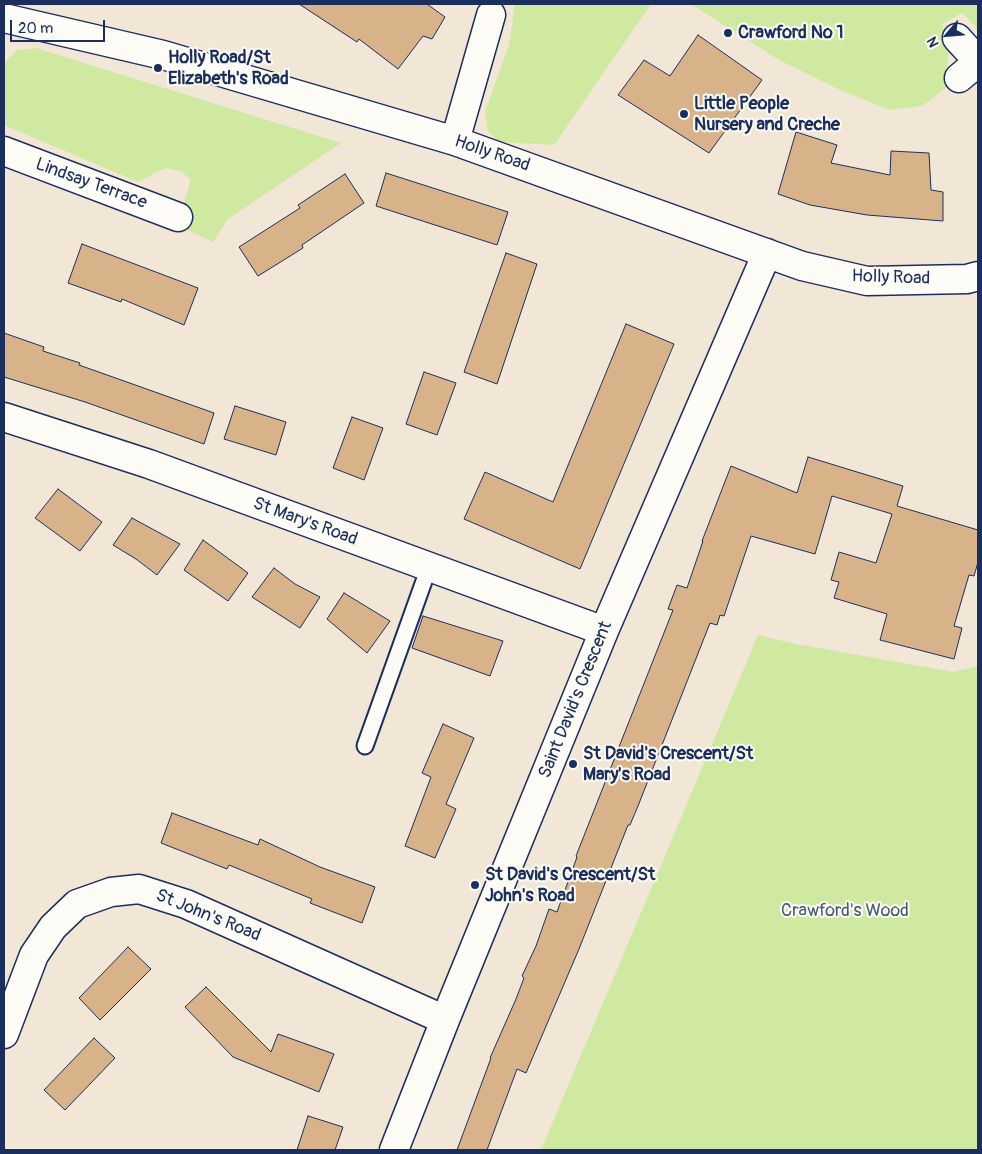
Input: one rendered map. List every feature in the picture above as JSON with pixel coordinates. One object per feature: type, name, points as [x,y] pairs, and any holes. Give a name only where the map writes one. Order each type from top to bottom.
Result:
[{"type":"street","points":[[455,141],[491,15]]},
{"type":"street","name":"Holly Road","points":[[4,18],[163,55],[455,141],[802,266],[867,280],[968,279],[978,276]]},
{"type":"street","points":[[958,38],[972,67]]},
{"type":"street","name":"Lindsay Terrace","points":[[4,152],[178,216]]},
{"type":"street","name":"Saint David's Crescent","points":[[394,1150],[604,631],[767,253]]},
{"type":"street","name":"St Mary's Road","points":[[4,417],[148,464],[604,631]]},
{"type":"street","name":"St John's Road","points":[[4,1034],[34,955],[53,928],[77,904],[111,892],[139,889],[186,904],[445,1020]]},
{"type":"lane","points":[[365,746],[429,567]]},
{"type":"green space","points":[[515,4],[651,4],[554,145],[500,142],[488,132],[485,112],[509,45]]},
{"type":"green space","points":[[691,4],[978,4],[978,29],[962,13],[942,24],[949,45],[946,88],[922,106],[890,110],[838,89],[779,60]]},
{"type":"green space","points":[[36,48],[341,143],[228,219],[213,242],[185,229],[185,199],[191,180],[181,171],[165,168],[138,182],[4,125],[4,63],[17,50]]},
{"type":"green space","name":"Crawford's Wood","points":[[758,635],[796,644],[954,672],[978,666],[978,1150],[541,1150]]},
{"type":"building","points":[[299,4],[427,4],[445,17],[432,39],[423,36],[398,69],[359,39],[357,42]]},
{"type":"building","name":"Little People Nursery and Creche","points":[[698,35],[762,80],[709,153],[618,95],[644,60],[670,76]]},
{"type":"building","points":[[796,132],[837,145],[831,163],[890,175],[891,151],[929,153],[931,190],[943,192],[943,221],[867,215],[810,205],[778,194]]},
{"type":"building","points":[[386,173],[508,212],[497,245],[376,206]]},
{"type":"building","points":[[345,174],[364,203],[302,245],[303,248],[258,276],[239,247],[300,208],[298,205]]},
{"type":"building","points":[[82,244],[198,288],[184,325],[122,299],[121,302],[68,283]]},
{"type":"building","points":[[506,253],[537,264],[497,384],[464,372]]},
{"type":"building","points":[[626,324],[674,344],[580,569],[464,519],[485,472],[553,502]]},
{"type":"building","points":[[4,333],[44,347],[43,351],[80,363],[79,365],[214,413],[204,444],[85,402],[4,377]]},
{"type":"building","points":[[424,372],[456,383],[437,435],[406,424]]},
{"type":"building","points":[[235,406],[286,422],[276,455],[224,439]]},
{"type":"building","points":[[352,417],[383,428],[364,480],[333,468]]},
{"type":"building","points":[[808,457],[903,486],[897,506],[978,530],[978,562],[974,576],[969,575],[954,626],[962,628],[954,659],[880,640],[887,614],[834,598],[839,582],[831,580],[839,552],[876,563],[892,514],[832,496],[815,554],[751,536],[724,616],[720,615],[717,625],[710,623],[638,806],[630,825],[628,825],[579,949],[526,1073],[517,1069],[487,1150],[457,1150],[490,1058],[516,999],[524,978],[522,976],[536,946],[549,909],[557,912],[576,856],[673,610],[668,609],[677,585],[687,588],[702,541],[731,466],[797,493]]},
{"type":"building","points":[[58,489],[102,522],[80,551],[35,518]]},
{"type":"building","points":[[132,518],[180,544],[157,575],[113,545]]},
{"type":"building","points":[[203,540],[248,573],[228,601],[184,570]]},
{"type":"building","points":[[274,568],[295,584],[320,597],[300,628],[252,597]]},
{"type":"building","points":[[344,593],[390,621],[367,653],[327,619]]},
{"type":"building","points":[[423,616],[503,641],[490,676],[412,648]]},
{"type":"building","points":[[443,724],[474,738],[446,804],[456,809],[435,858],[405,846],[431,777],[422,773]]},
{"type":"building","points":[[172,813],[258,845],[260,839],[320,867],[375,887],[362,923],[310,903],[312,899],[229,865],[227,869],[161,843]]},
{"type":"building","points":[[128,947],[151,969],[100,1020],[79,998]]},
{"type":"building","points":[[206,987],[271,1052],[278,1034],[334,1054],[319,1092],[233,1057],[185,1007]]},
{"type":"building","points":[[94,1038],[115,1058],[65,1110],[44,1090]]},
{"type":"building","points":[[308,1116],[343,1127],[335,1150],[297,1150]]},
{"type":"place","name":"Crawford No 1","points":[[728,33]]},
{"type":"place","name":"Holly Road/St Elizabeth's Road","points":[[158,68]]},
{"type":"place","name":"Little People Nursery and Creche","points":[[684,114]]},
{"type":"place","name":"St David's Crescent/St Mary's Road","points":[[573,764]]},
{"type":"place","name":"St David's Crescent/St John's Road","points":[[475,885]]}]
